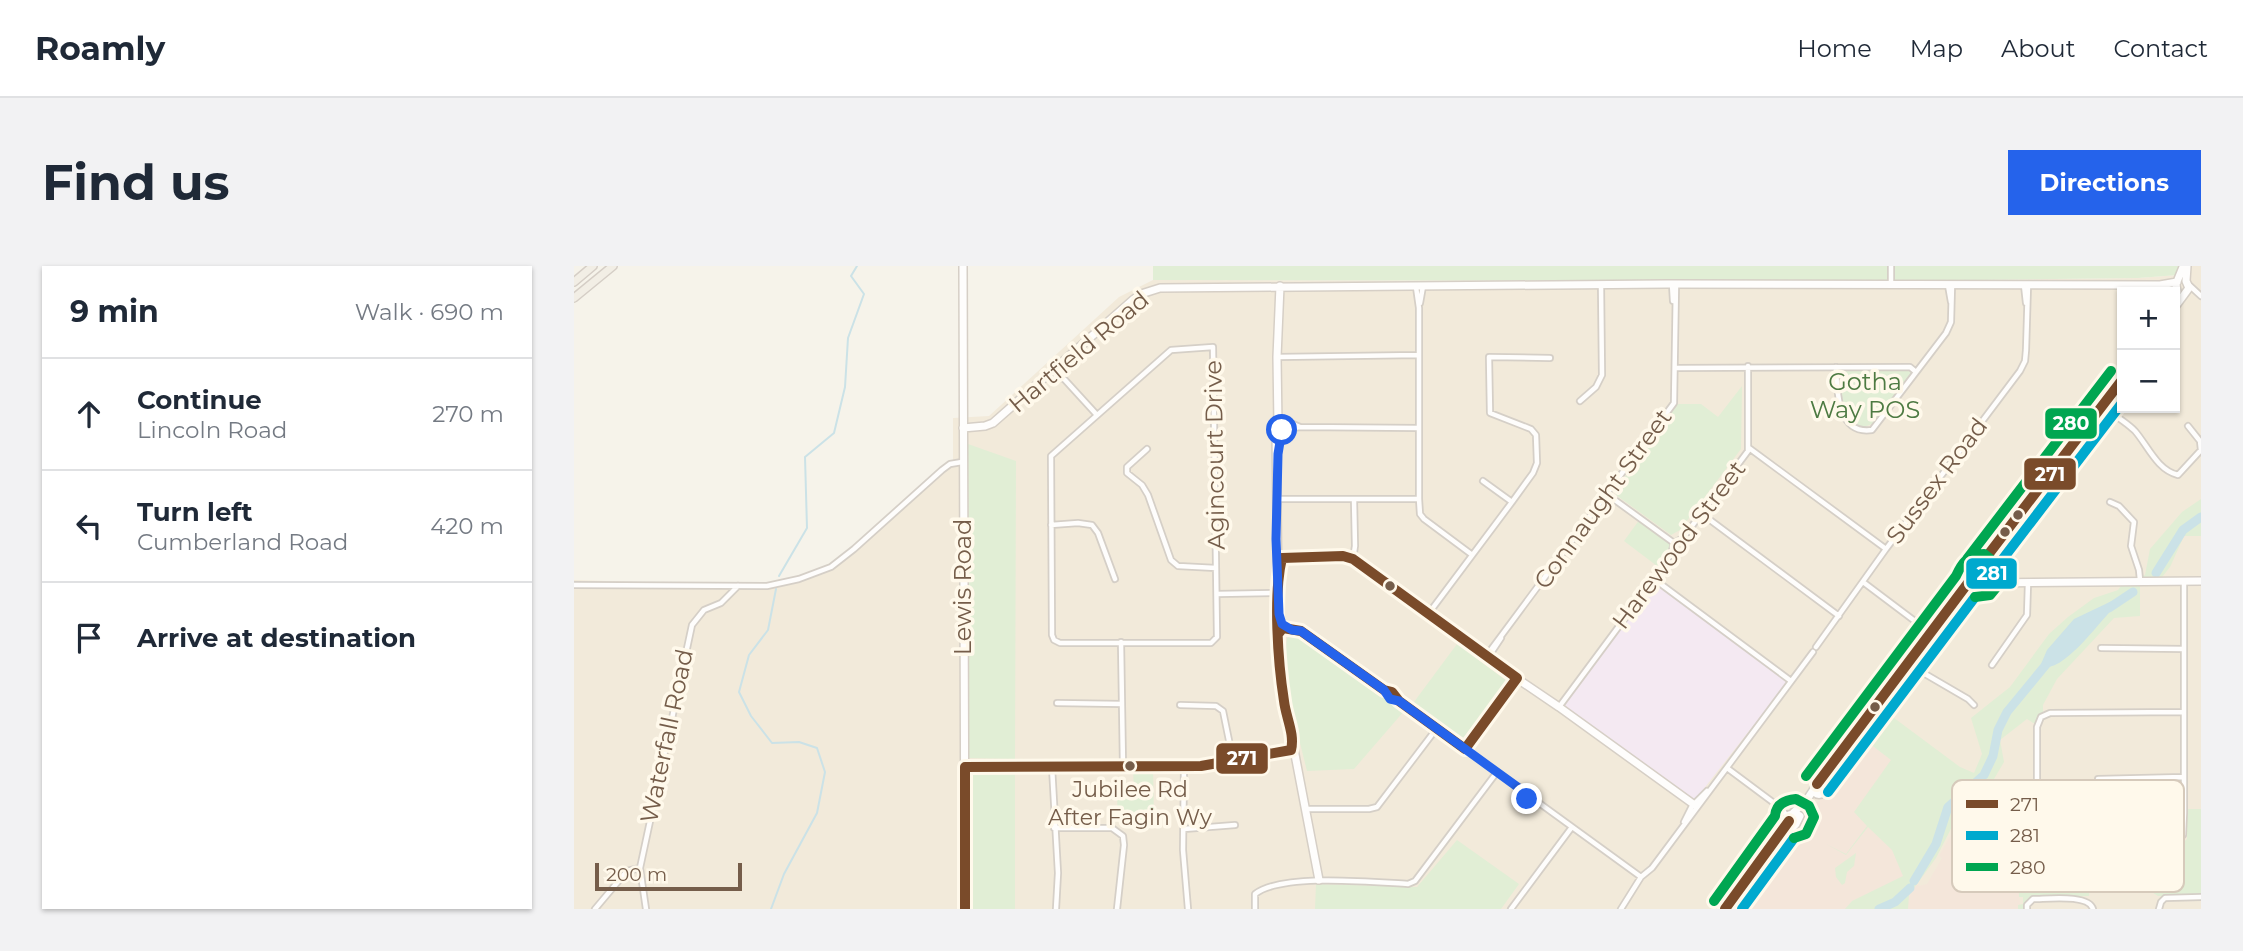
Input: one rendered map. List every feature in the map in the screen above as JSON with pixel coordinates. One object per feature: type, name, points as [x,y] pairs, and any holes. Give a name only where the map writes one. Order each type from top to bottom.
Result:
[{"type":"main road","points":[[574,282],[593,266]]},
{"type":"main road","points":[[574,298],[613,266]]},
{"type":"street","name":"Lewis Road","points":[[963,266],[965,909]]},
{"type":"street","points":[[1891,266],[1891,285]]},
{"type":"street","points":[[2180,292],[2185,266]]},
{"type":"street","name":"Hartfield Road","points":[[963,428],[993,423],[1134,299],[1154,289],[1674,284],[2026,285],[2117,289]]},
{"type":"street","name":"Connaught Street","points":[[1489,653],[1670,411],[1675,397],[1676,368],[1674,284]]},
{"type":"street","points":[[1580,401],[1596,387],[1602,375],[1601,285]]},
{"type":"street","points":[[1836,367],[1839,409],[1855,427],[1872,430],[1946,333],[1951,321],[1950,285]]},
{"type":"street","name":"Sussex Road","points":[[1621,909],[1641,877],[1652,869],[1680,830],[1694,805],[1712,788],[2020,371],[2026,350],[2026,285]]},
{"type":"street","points":[[1278,286],[1278,405],[1281,427]]},
{"type":"street","points":[[1420,286],[1420,514],[1471,554]]},
{"type":"street","points":[[2182,287],[2200,296]]},
{"type":"street","name":"Agincourt Drive","points":[[1213,347],[1217,637],[1211,643],[1060,643],[1055,640],[1052,635],[1051,526],[1051,456],[1171,350],[1213,347]]},
{"type":"street","points":[[1277,357],[1419,355]]},
{"type":"street","points":[[1429,613],[1512,502],[1537,463],[1536,435],[1531,429],[1490,413],[1489,358],[1550,358]]},
{"type":"street","name":"Harewood Street","points":[[1559,707],[1654,579],[1671,554],[1674,543],[1683,538],[1702,514],[1749,448],[1748,366]]},
{"type":"street","points":[[1676,368],[1910,367],[1916,372]]},
{"type":"street","points":[[1055,369],[1097,415]]},
{"type":"street","points":[[1725,909],[1791,816],[1818,789],[1932,634],[1977,581],[1986,579],[1984,571],[1993,552],[2117,387]]},
{"type":"street","points":[[2102,407],[2134,430],[2154,457],[2172,474],[2182,473],[2201,450],[2200,441],[2188,426]]},
{"type":"street","points":[[1318,880],[1296,755],[1290,748],[1279,671],[1279,643],[1284,629],[1279,614],[1278,593],[1281,556],[1277,530],[1276,433],[1281,427],[1293,424],[1300,427],[1419,428]]},
{"type":"street","points":[[1749,448],[1886,549]]},
{"type":"street","points":[[1147,449],[1127,467],[1127,474],[1142,485],[1148,495],[1171,560],[1178,566],[1216,568]]},
{"type":"street","points":[[574,585],[767,586],[799,579],[831,567],[942,470],[950,464],[962,462]]},
{"type":"street","points":[[1483,481],[1512,502]]},
{"type":"street","points":[[1608,495],[1674,543]]},
{"type":"street","points":[[1278,499],[1419,499]]},
{"type":"street","points":[[1353,559],[1354,499]]},
{"type":"street","points":[[2110,502],[2119,506],[2135,524],[2132,546],[2140,570],[2140,580]]},
{"type":"street","points":[[1702,514],[1839,616]]},
{"type":"street","points":[[1051,526],[1078,523],[1092,525],[1098,533],[1115,579]]},
{"type":"street","points":[[1281,556],[1343,556],[1353,559],[1473,648],[1489,653],[1494,663],[1694,805]]},
{"type":"street","points":[[1977,581],[1973,573],[1984,571]]},
{"type":"street","points":[[1984,571],[1998,583]]},
{"type":"street","points":[[1654,579],[1791,681]]},
{"type":"street","points":[[1977,581],[2201,581]]},
{"type":"street","points":[[2098,779],[2184,777],[2184,581]]},
{"type":"street","points":[[1863,582],[1932,634]]},
{"type":"street","points":[[1992,665],[2027,615],[2028,583]]},
{"type":"street","name":"Waterfall Road","points":[[646,909],[640,868],[692,625],[704,610],[721,604],[739,585]]},
{"type":"street","points":[[1217,594],[1278,593]]},
{"type":"street","points":[[1284,629],[1301,631],[1384,690],[1390,699],[1399,701],[1523,791],[1531,792],[1535,800],[1641,877]]},
{"type":"street","points":[[1121,642],[1123,766]]},
{"type":"street","points":[[2101,648],[2184,649]]},
{"type":"street","points":[[1909,664],[1969,699],[1974,705]]},
{"type":"street","points":[[1465,748],[1517,678]]},
{"type":"street","points":[[1057,703],[1123,704]]},
{"type":"street","points":[[1180,705],[1216,706],[1223,711],[1233,760]]},
{"type":"street","points":[[2037,780],[2037,727],[2041,717],[2050,713],[2184,712]]},
{"type":"street","points":[[1305,809],[1377,807],[1437,729]]},
{"type":"street","points":[[965,766],[1200,766],[1290,748]]},
{"type":"street","points":[[1184,766],[1183,850],[1188,909]]},
{"type":"street","points":[[1052,767],[1058,873],[1056,909]]},
{"type":"street","points":[[1727,768],[1791,816]]},
{"type":"street","points":[[1255,909],[1255,894],[1264,888],[1318,880],[1408,884],[1415,881],[1497,772]]},
{"type":"street","points":[[2184,780],[2184,832]]},
{"type":"street","points":[[1736,909],[1761,874],[1791,816]]},
{"type":"street","points":[[1184,829],[1235,825]]},
{"type":"street","points":[[1511,909],[1572,827]]},
{"type":"street","points":[[1054,828],[1112,828],[1123,836],[1117,909]]},
{"type":"street","points":[[595,909],[627,871],[640,868]]},
{"type":"street","points":[[2160,909],[2165,898],[2201,897]]},
{"type":"street","points":[[2028,909],[2031,901],[2043,899],[2088,901],[2093,909]]},
{"type":"shaded area","points":[[2178,266],[2201,266],[2201,909],[574,909],[574,580],[767,586],[798,580],[836,564],[953,466],[953,418],[989,416],[1119,297],[1153,280],[1904,281],[2138,278],[2178,275]]},
{"type":"shaded area","points":[[1654,579],[1789,680],[1695,800],[1559,707]]},
{"type":"shaded area","points":[[1865,740],[1899,765],[1887,841],[1909,878],[1919,886],[1927,884],[1952,833],[1952,892],[2019,892],[2020,909],[1747,909],[1758,894],[1774,861],[1817,802],[1832,790],[1832,783]]},
{"type":"green space","points":[[1153,266],[2178,266],[2178,275],[2138,278],[1904,281],[1153,280]]},
{"type":"green space","name":"Gotha Way POS","points":[[1909,368],[1911,375],[1875,423],[1864,427],[1849,418],[1841,404],[1839,387],[1842,370]]},
{"type":"green space","points":[[1742,386],[1741,449],[1680,530],[1671,535],[1616,495],[1616,489],[1678,404],[1701,404],[1718,417]]},
{"type":"green space","points":[[968,444],[1016,461],[1015,759],[969,758]]},
{"type":"green space","points":[[2201,499],[2201,536],[2184,536],[2170,567],[2159,581],[2140,583],[2140,616],[2114,618],[2057,679],[2035,724],[2027,719],[2000,740],[2004,762],[1993,780],[1952,780],[1952,827],[1936,858],[1909,895],[1908,909],[1845,909],[1852,901],[1903,876],[1892,850],[1868,827],[1846,855],[1826,844],[1846,854],[1867,826],[1854,812],[1891,760],[1865,740],[1886,712],[1960,767],[1974,773],[1982,754],[1971,718],[2010,687],[2049,634],[2068,617],[2094,598],[2118,590],[2123,583],[2145,575],[2150,549],[2182,512]]},
{"type":"green space","points":[[1640,519],[1674,543],[1661,569],[1624,541]]},
{"type":"green space","points":[[1295,634],[1329,653],[1388,701],[1405,710],[1354,769],[1307,771],[1287,691],[1284,667],[1287,638]]},
{"type":"green space","points":[[1457,644],[1507,681],[1462,740],[1411,706]]},
{"type":"green space","points":[[1133,766],[1153,766],[1154,820],[1118,821],[1117,797],[1134,796]]},
{"type":"green space","points":[[977,773],[1015,773],[1015,909],[970,909],[969,777]]},
{"type":"green space","points":[[2187,809],[2201,809],[2201,896],[2158,896],[2152,892],[2184,892],[2184,842],[2187,839]]},
{"type":"green space","points":[[1457,840],[1519,884],[1501,909],[1315,909],[1316,884],[1417,887]]},
{"type":"green space","points":[[1856,853],[1854,866],[1847,872],[1842,885],[1836,877],[1835,868]]},
{"type":"green space","points":[[2019,892],[2089,892],[2089,896],[2034,897],[2027,909],[2018,909],[2018,905],[2023,904],[2023,897],[2019,897]]},
{"type":"water","points":[[2114,600],[2118,604],[2083,643],[2062,661],[2042,667],[2047,650],[2074,619]]},
{"type":"waterway","points":[[779,576],[807,528],[805,457],[834,433],[845,387],[848,338],[864,294],[851,276],[857,266]]},
{"type":"waterway","points":[[2156,573],[2183,530],[2201,517]]},
{"type":"waterway","points":[[771,909],[784,874],[817,813],[825,772],[817,748],[799,742],[772,743],[751,716],[739,692],[749,655],[768,630],[776,589]]},
{"type":"waterway","points":[[2109,608],[2133,592]]},
{"type":"waterway","points":[[1978,780],[1984,775],[1993,756],[1998,730],[2007,712],[2049,661]]},
{"type":"waterway","points":[[1914,881],[1936,844],[1948,807],[1952,803]]},
{"type":"waterway","points":[[1879,909],[1895,902],[1910,888]]},
{"type":"transit line","name":"280","points":[[1967,559],[2111,371]]},
{"type":"transit line","name":"271","points":[[1978,568],[2117,387]]},
{"type":"transit line","name":"281","points":[[1989,577],[2117,410]]},
{"type":"transit line","name":"280","points":[[1806,776],[1963,563],[1974,556],[1984,554],[1999,566],[1999,584],[1990,595],[1975,597]]},
{"type":"transit line","name":"271","points":[[965,767],[1201,766],[1291,750],[1292,738],[1285,707],[1277,629],[1282,558],[1343,556],[1353,559],[1517,678],[1465,749],[1399,701],[1392,692],[1384,690],[1301,631],[1283,628],[1279,633]]},
{"type":"transit line","name":"271","points":[[1817,784],[1968,583],[1974,571],[1981,568],[1987,573],[1982,583],[1977,583],[1972,577]]},
{"type":"transit line","name":"281","points":[[1828,792],[1975,597]]},
{"type":"transit line","name":"271","points":[[965,767],[965,909]]},
{"type":"transit line","name":"280","points":[[1714,901],[1775,816],[1779,806],[1796,799],[1809,806],[1814,817],[1806,834],[1794,838]]},
{"type":"transit line","name":"271","points":[[1725,909],[1789,821]]},
{"type":"transit line","name":"281","points":[[1742,909],[1794,838]]},
{"type":"place","name":"Jubilee Rd After Fagin Wy","points":[[1130,766]]},
{"type":"route","points":[[1282,430],[1278,454],[1276,539],[1279,556],[1279,614],[1282,624],[1292,630],[1301,631],[1314,640],[1384,690],[1390,699],[1399,701],[1523,791],[1527,799]]}]
